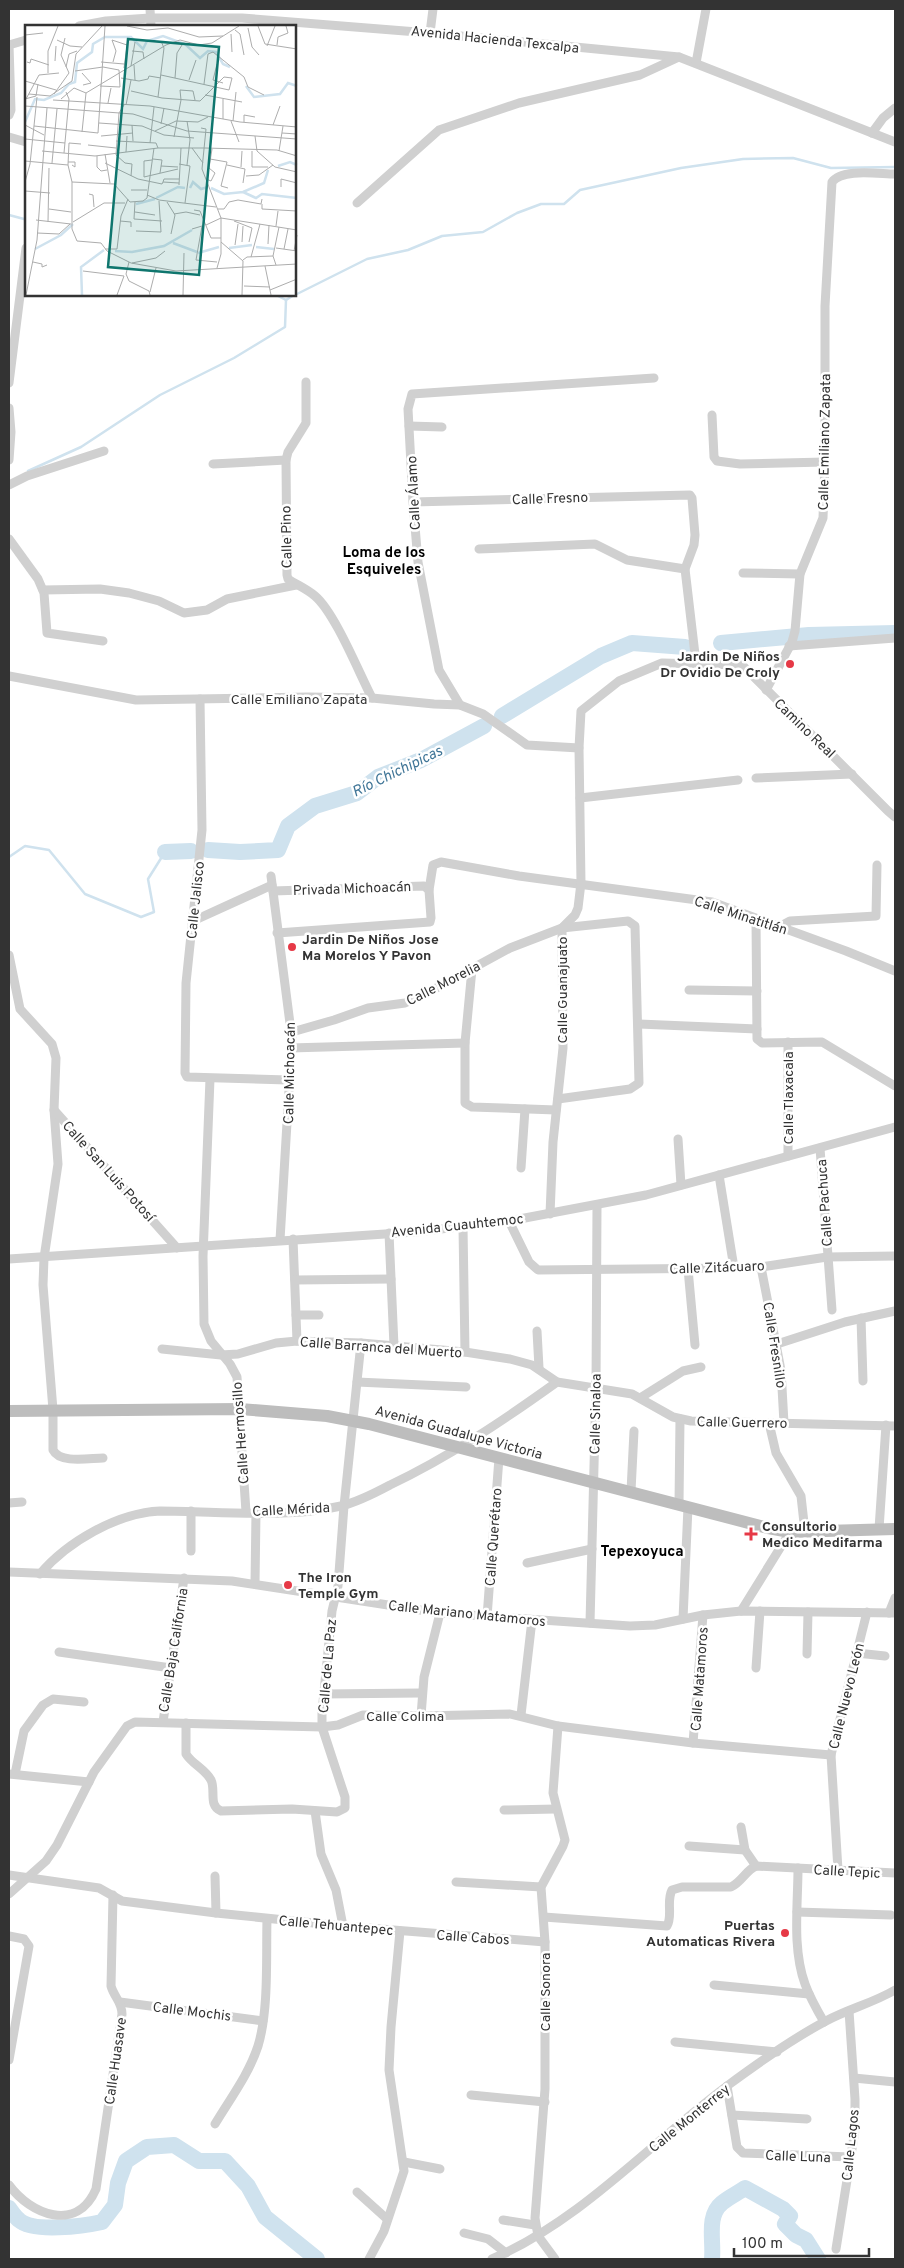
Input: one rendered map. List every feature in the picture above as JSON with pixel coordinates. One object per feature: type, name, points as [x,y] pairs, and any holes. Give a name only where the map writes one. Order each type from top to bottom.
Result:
[{"type":"main road","name":"Avenida Guadalupe Victoria","points":[[9,1411],[240,1409],[327,1416],[353,1420],[790,1532],[895,1528]]},
{"type":"street","points":[[430,33],[433,9]]},
{"type":"street","points":[[696,63],[706,9]]},
{"type":"street","name":"Avenida Hacienda Texcalpa","points":[[84,25],[106,21],[150,18],[261,19],[679,57],[895,142]]},
{"type":"street","points":[[9,115],[11,110],[9,45],[25,40]]},
{"type":"street","points":[[357,203],[429,136],[451,124],[519,103],[640,75],[679,57]]},
{"type":"street","points":[[872,133],[883,118],[895,108]]},
{"type":"street","points":[[9,137],[25,142]]},
{"type":"street","name":"Calle Emiliano Zapata","points":[[766,690],[791,644],[795,631],[800,574],[823,518],[825,306],[832,182],[836,177],[850,173],[895,174]]},
{"type":"street","points":[[9,383],[25,256]]},
{"type":"street","name":"Calle Álamo","points":[[460,705],[439,670],[418,562],[408,409],[412,394],[654,378]]},
{"type":"street","name":"Calle Pino","points":[[306,382],[306,423],[288,452],[286,460],[286,576],[314,596],[327,612],[372,698]]},
{"type":"street","points":[[9,408],[11,432],[9,460]]},
{"type":"street","points":[[712,415],[714,457],[717,461],[756,464],[825,462]]},
{"type":"street","points":[[409,426],[442,427]]},
{"type":"street","points":[[9,485],[27,476],[104,451]]},
{"type":"street","points":[[213,464],[286,460]]},
{"type":"street","name":"Calle Fresno","points":[[413,502],[688,494],[692,498],[695,535],[694,545],[685,569]]},
{"type":"street","points":[[9,539],[43,590],[46,631],[50,635],[103,642]]},
{"type":"street","points":[[479,550],[595,544],[628,560],[685,569],[696,663]]},
{"type":"street","points":[[743,573],[800,574]]},
{"type":"street","points":[[43,590],[100,590],[129,593],[159,602],[184,613],[207,610],[227,599],[296,584]]},
{"type":"street","points":[[791,644],[895,638]]},
{"type":"street","name":"Camino Real","points":[[579,748],[581,711],[619,681],[662,662],[742,665],[895,817]]},
{"type":"street","name":"Calle Emiliano Zapata","points":[[9,676],[136,700],[308,697],[372,698],[460,705],[483,714],[527,745],[579,748]]},
{"type":"street","name":"Calle Jalisco","points":[[200,699],[202,830],[186,983],[184,1069],[187,1077],[288,1080]]},
{"type":"street","name":"Calle Guanajuato","points":[[550,1214],[563,1018],[562,928],[578,908],[581,883],[579,748]]},
{"type":"street","points":[[756,778],[852,774]]},
{"type":"street","points":[[580,798],[738,780]]},
{"type":"street","name":"Calle Minatitlán","points":[[429,890],[433,864],[437,862],[519,876],[712,902],[895,971]]},
{"type":"street","points":[[778,927],[790,921],[876,916],[877,865]]},
{"type":"street","points":[[193,921],[272,884]]},
{"type":"street","name":"Privada Michoacán","points":[[272,884],[424,886],[429,890]]},
{"type":"street","name":"Calle Michoacán","points":[[272,884],[277,933],[292,1032],[288,1080],[288,1131],[280,1240]]},
{"type":"street","points":[[277,933],[428,922],[432,918],[429,890]]},
{"type":"street","points":[[558,1098],[636,1087],[640,1078],[639,1024],[757,1029],[756,919]]},
{"type":"street","name":"Calle Morelia","points":[[292,1032],[368,1008],[405,1003],[472,970],[510,948],[562,928],[628,921],[635,926],[639,1024]]},
{"type":"street","name":"Calle San Luis Potosí","points":[[9,955],[20,1009],[47,1037],[55,1050],[54,1110],[176,1248]]},
{"type":"street","points":[[472,970],[465,1043],[464,1100],[467,1106],[472,1108],[556,1110]]},
{"type":"street","points":[[690,990],[757,990]]},
{"type":"street","name":"Calle Tlaxacala","points":[[757,1029],[757,1039],[762,1043],[788,1042],[788,1156]]},
{"type":"street","points":[[788,1042],[815,1041],[829,1044],[895,1086]]},
{"type":"street","points":[[290,1048],[465,1043]]},
{"type":"street","points":[[204,1245],[210,1079]]},
{"type":"street","points":[[521,1168],[525,1109]]},
{"type":"street","points":[[54,1110],[58,1164],[44,1258],[43,1303],[53,1410],[52,1450],[55,1454],[68,1458],[104,1458]]},
{"type":"street","name":"Avenida Cuauhtemoc","points":[[9,1259],[463,1228],[510,1221],[596,1206],[682,1185],[895,1127]]},
{"type":"street","points":[[678,1139],[682,1185]]},
{"type":"street","name":"Calle Pachuca","points":[[820,1148],[832,1310]]},
{"type":"street","points":[[719,1175],[734,1268]]},
{"type":"street","name":"Calle Sinaloa","points":[[590,1623],[596,1388],[596,1206]]},
{"type":"street","name":"Calle Zitácuaro","points":[[510,1221],[530,1262],[538,1270],[761,1267],[828,1257],[895,1256]]},
{"type":"street","points":[[463,1228],[465,1352]]},
{"type":"street","points":[[389,1233],[394,1346]]},
{"type":"street","points":[[294,1239],[297,1341]]},
{"type":"street","name":"Calle Hermosillo","points":[[204,1245],[204,1324],[211,1341],[237,1376],[246,1512]]},
{"type":"street","name":"Calle Fresnillo","points":[[761,1267],[777,1344],[783,1389],[784,1423]]},
{"type":"street","points":[[688,1269],[695,1344]]},
{"type":"street","points":[[295,1280],[391,1279]]},
{"type":"street","points":[[777,1344],[861,1318],[895,1310]]},
{"type":"street","points":[[296,1315],[319,1315]]},
{"type":"street","points":[[861,1318],[863,1381]]},
{"type":"street","points":[[537,1331],[539,1368]]},
{"type":"street","name":"Calle Barranca del Muerto","points":[[162,1348],[238,1354],[276,1343],[297,1341],[465,1352],[510,1359],[539,1368],[557,1382],[596,1388]]},
{"type":"street","name":"Calle de La Paz","points":[[186,1723],[186,1754],[210,1779],[214,1806],[221,1811],[292,1809],[343,1811],[346,1803],[322,1727],[323,1694],[332,1611],[336,1597],[361,1344]]},
{"type":"street","points":[[640,1398],[683,1371],[701,1367]]},
{"type":"street","points":[[357,1382],[466,1387]]},
{"type":"street","name":"Calle Mérida","points":[[40,1574],[50,1562],[77,1541],[129,1517],[149,1512],[305,1511],[344,1506],[410,1476],[459,1448],[515,1413],[557,1382]]},
{"type":"street","name":"Calle Guerrero","points":[[596,1388],[640,1398],[680,1419],[700,1422],[891,1426]]},
{"type":"street","points":[[680,1419],[684,1506],[683,1619]]},
{"type":"street","points":[[769,1423],[776,1454],[801,1496],[805,1532]]},
{"type":"street","points":[[879,1529],[891,1426]]},
{"type":"street","points":[[631,1491],[634,1431]]},
{"type":"street","name":"Calle Querétaro","points":[[487,1617],[499,1458]]},
{"type":"street","points":[[9,1503],[22,1502]]},
{"type":"street","points":[[191,1511],[191,1551]]},
{"type":"street","points":[[255,1584],[256,1512]]},
{"type":"street","points":[[741,1611],[790,1532]]},
{"type":"street","points":[[528,1563],[592,1549]]},
{"type":"street","name":"Calle Mariano Matamoros","points":[[9,1572],[184,1578],[255,1584],[440,1613],[642,1626],[703,1615],[741,1611],[892,1613]]},
{"type":"street","name":"Calle Baja California","points":[[162,1722],[184,1578]]},
{"type":"street","points":[[892,1613],[895,1598]]},
{"type":"street","points":[[756,1668],[760,1611]]},
{"type":"street","points":[[807,1654],[808,1612]]},
{"type":"street","name":"Calle Nuevo León","points":[[838,1870],[831,1755],[868,1612]]},
{"type":"street","points":[[421,1716],[421,1693],[440,1613]]},
{"type":"street","name":"Calle Matamoros","points":[[693,1743],[703,1615]]},
{"type":"street","points":[[521,1715],[532,1620]]},
{"type":"street","points":[[59,1652],[171,1668]]},
{"type":"street","points":[[857,1653],[884,1656]]},
{"type":"street","points":[[323,1694],[421,1693]]},
{"type":"street","points":[[84,1702],[53,1698],[43,1704],[24,1731],[12,1774],[89,1782]]},
{"type":"street","name":"Calle Colima","points":[[9,1894],[46,1861],[57,1845],[89,1782],[126,1726],[135,1722],[322,1727],[338,1724],[363,1715],[521,1715],[558,1726],[693,1743],[831,1755]]},
{"type":"street","points":[[456,1882],[541,1887],[565,1840],[556,1809],[552,1785],[558,1726]]},
{"type":"street","points":[[504,1810],[556,1809]]},
{"type":"street","points":[[315,1811],[321,1854],[336,1890],[343,1926]]},
{"type":"street","points":[[544,1917],[662,1927],[668,1924],[669,1898],[672,1890],[682,1887],[732,1887],[738,1884],[751,1868],[756,1866],[745,1850],[741,1827]]},
{"type":"street","points":[[689,1846],[745,1850]]},
{"type":"street","name":"Calle Tepic","points":[[756,1866],[895,1873]]},
{"type":"street","points":[[798,1868],[798,1950],[804,1981],[824,2022]]},
{"type":"street","name":"Calle Tehuantepec","points":[[9,1875],[99,1888],[122,1901],[216,1913],[400,1931],[392,2007],[389,2063],[394,2110],[404,2162],[401,2181],[388,2220],[371,2255]]},
{"type":"street","points":[[215,1876],[216,1913]]},
{"type":"street","name":"Calle Sonora","points":[[541,1887],[545,1942],[545,2102],[535,2224],[538,2236],[555,2259]]},
{"type":"street","name":"Calle Huasave","points":[[9,2185],[18,2198],[28,2206],[53,2216],[64,2215],[86,2206],[92,2199],[96,2189],[122,2014],[120,2002],[113,1993],[111,1986],[113,1895]]},
{"type":"street","points":[[798,1912],[892,1915]]},
{"type":"street","points":[[215,2124],[252,2060],[260,2038],[263,2020],[267,1918]]},
{"type":"street","name":"Calle Cabos","points":[[400,1931],[545,1942]]},
{"type":"street","points":[[9,1936],[24,1939],[29,1946],[9,2060]]},
{"type":"street","points":[[714,1985],[809,1994]]},
{"type":"street","name":"Calle Monterrey","points":[[492,2259],[538,2236],[627,2169],[727,2086],[824,2022],[895,1990]]},
{"type":"street","name":"Calle Mochis","points":[[120,2002],[263,2020]]},
{"type":"street","name":"Calle Lagos","points":[[836,2249],[851,2157],[855,2115],[848,2011]]},
{"type":"street","points":[[675,2042],[778,2052]]},
{"type":"street","points":[[854,2078],[895,2082]]},
{"type":"street","points":[[727,2086],[732,2115],[807,2119]]},
{"type":"street","points":[[471,2095],[545,2102]]},
{"type":"street","name":"Calle Luna","points":[[732,2115],[737,2147],[746,2154],[851,2157]]},
{"type":"street","points":[[404,2162],[440,2169]]},
{"type":"street","points":[[357,2192],[388,2220]]},
{"type":"street","points":[[503,2220],[535,2224]]},
{"type":"street","points":[[464,2233],[488,2239],[506,2253]]},
{"type":"waterway","points":[[296,294],[367,259],[408,250],[442,236],[483,232],[517,213],[541,204],[564,204],[580,190],[681,168],[743,159],[793,158],[831,168],[895,167]]},
{"type":"waterway","points":[[9,215],[24,219]]},
{"type":"waterway","points":[[278,296],[286,300]]},
{"type":"waterway","points":[[286,300],[292,296]]},
{"type":"waterway","points":[[28,471],[81,447],[160,395],[234,358],[285,327],[286,300]]},
{"type":"waterway","name":"Río Chichipicas","points":[[721,643],[809,635],[895,633]]},
{"type":"waterway","name":"Río Chichipicas","points":[[502,716],[601,656],[632,643],[685,647]]},
{"type":"waterway","name":"Río Chichipicas","points":[[208,850],[240,852],[278,850],[288,826],[315,806],[357,793],[378,777],[421,760],[484,726]]},
{"type":"waterway","points":[[9,857],[25,846],[49,850],[85,894],[141,917],[154,912],[148,879],[165,852]]},
{"type":"waterway","name":"Río Chichipicas","points":[[165,852],[191,851]]},
{"type":"waterway","points":[[9,2208],[19,2220],[35,2226],[59,2227],[102,2222],[115,2205],[118,2183],[126,2161],[147,2147],[174,2145],[199,2161],[225,2161],[248,2186],[265,2217],[317,2259]]},
{"type":"waterway","points":[[712,2259],[712,2222],[717,2208],[745,2188],[783,2209],[790,2216],[785,2224],[796,2235],[806,2240],[818,2259]]},
{"type":"place","name":"Jardin De Niños Dr Ovidio De Croly","points":[[790,664]]},
{"type":"place","name":"Jardin De Niños Jose Ma Morelos Y Pavon","points":[[292,947]]},
{"type":"place","name":"Consultorio Medico Medifarma","points":[[751,1534]]},
{"type":"place","name":"The Iron Temple Gym","points":[[288,1585]]},
{"type":"place","name":"Puertas Automaticas Rivera","points":[[785,1933]]},
{"type":"district","name":"Loma de los Esquiveles","points":[[384,560]]},
{"type":"district","name":"Tepexoyuca","points":[[642,1551]]}]
